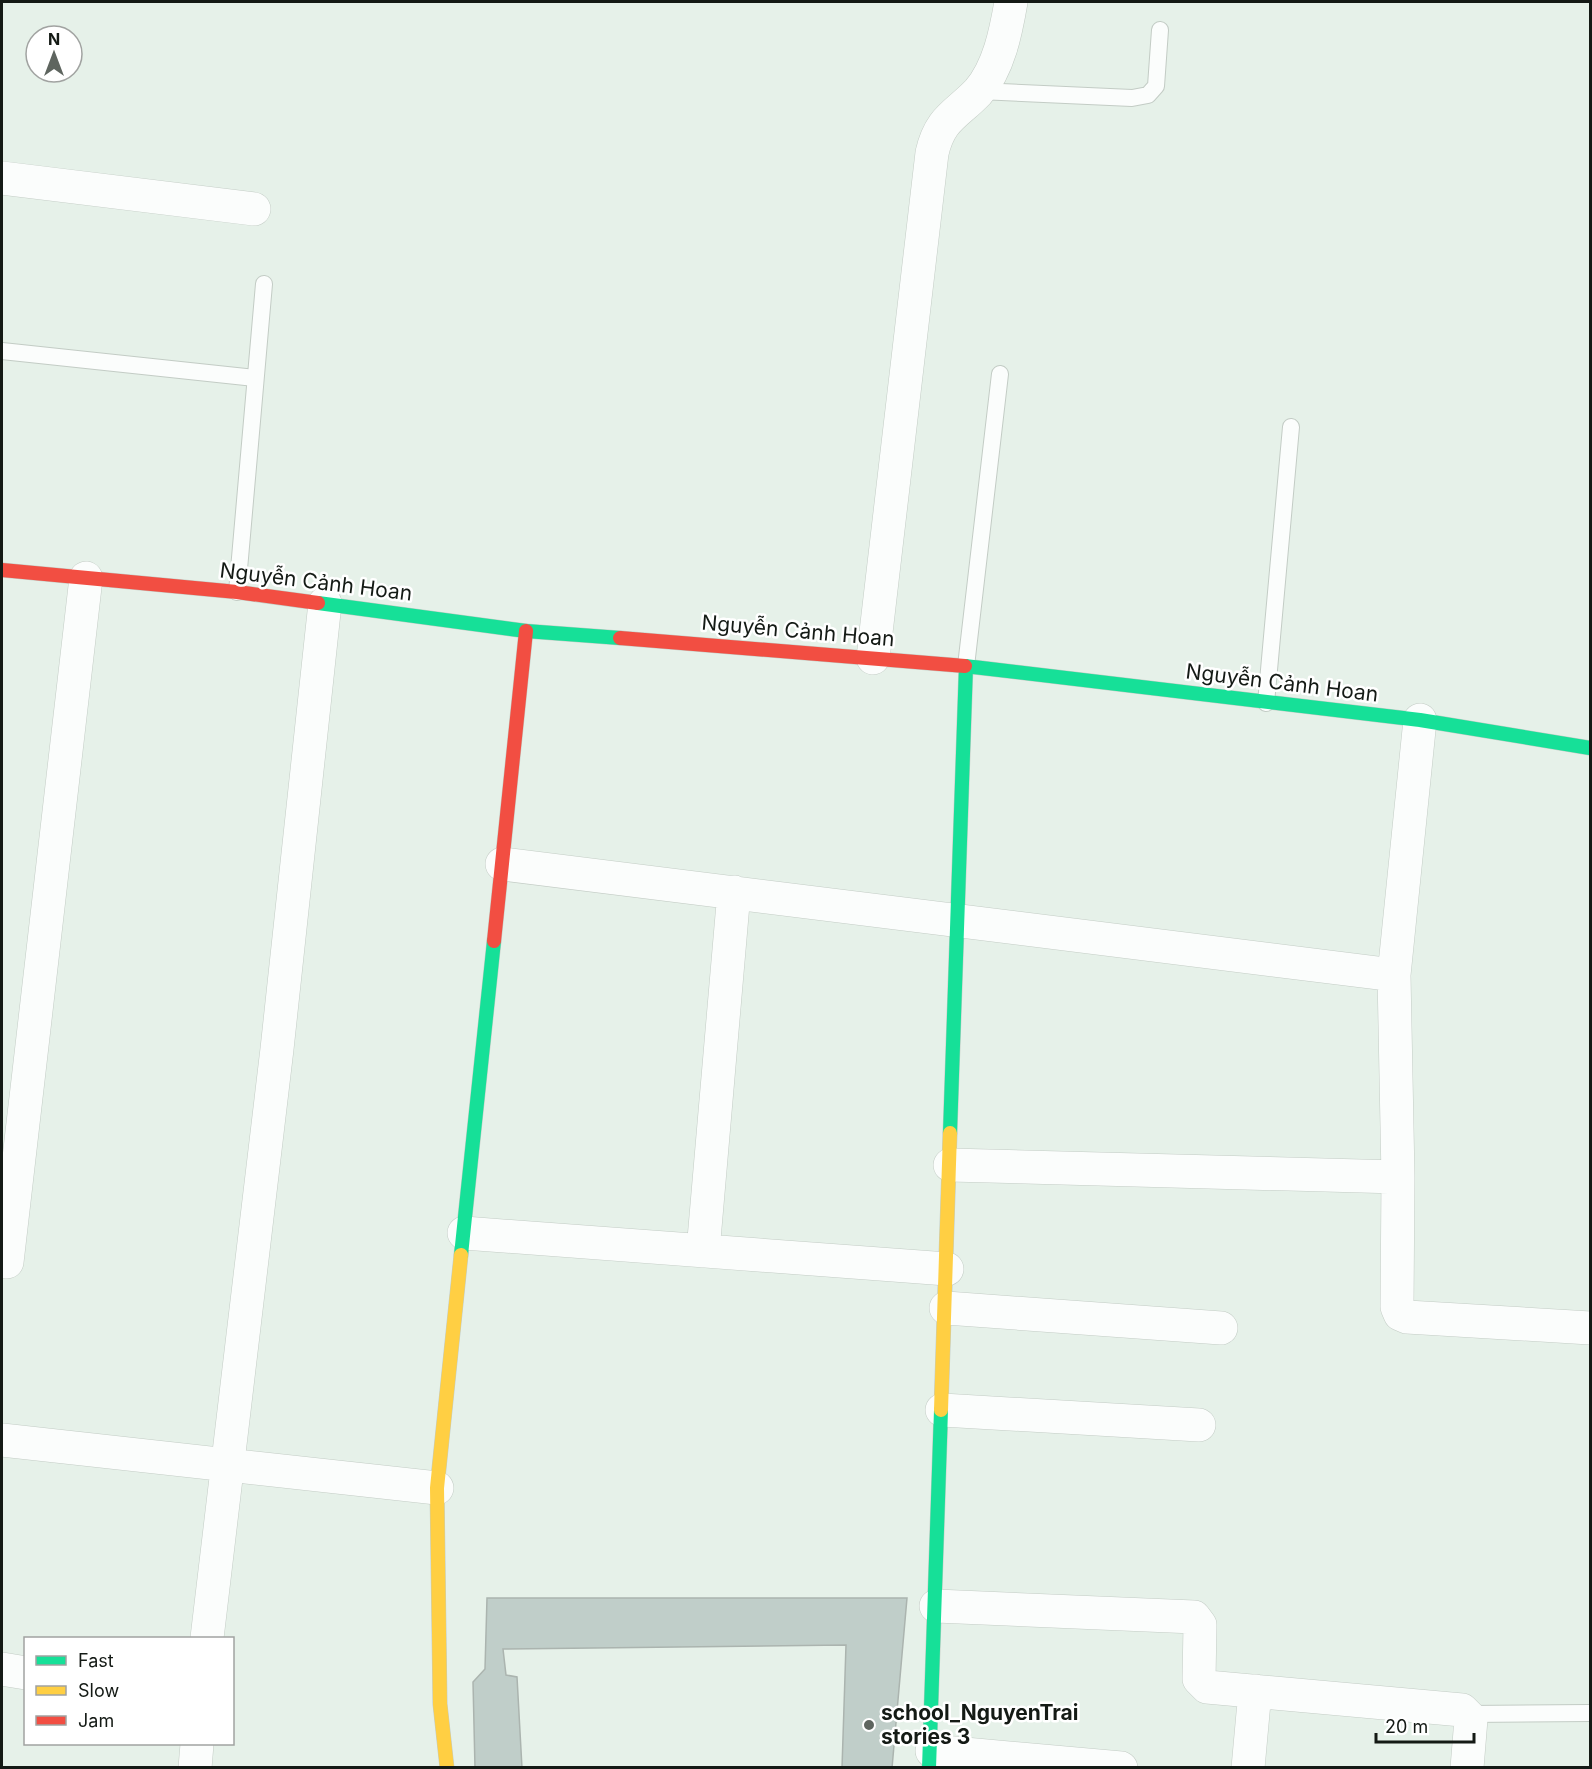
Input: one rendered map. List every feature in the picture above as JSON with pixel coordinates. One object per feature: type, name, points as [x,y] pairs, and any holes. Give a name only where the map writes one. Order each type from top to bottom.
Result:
[{"type":"street","points":[[873,658],[932,153],[939,129],[979,91],[1005,39],[1011,2]]},
{"type":"street","points":[[2,178],[254,209]]},
{"type":"street","name":"Nguyễn Cảnh Hoan","points":[[2,570],[237,592],[526,631],[966,666],[1420,720],[1590,748]]},
{"type":"street","points":[[7,1262],[86,579]]},
{"type":"street","points":[[207,1637],[278,1049],[325,603]]},
{"type":"street","points":[[447,1767],[440,1704],[437,1488],[526,631]]},
{"type":"street","points":[[966,666],[931,1759],[1121,1767]]},
{"type":"street","points":[[1420,720],[1394,975],[1398,1177],[1397,1307],[1400,1314],[1407,1317],[1590,1328]]},
{"type":"street","points":[[502,864],[1394,975]]},
{"type":"street","points":[[703,1251],[734,892]]},
{"type":"street","points":[[950,1165],[1398,1177]]},
{"type":"street","points":[[464,1233],[946,1269]]},
{"type":"street","points":[[946,1308],[1221,1328]]},
{"type":"street","points":[[942,1410],[1199,1425]]},
{"type":"street","points":[[2,1440],[437,1488]]},
{"type":"street","points":[[936,1606],[1194,1617],[1200,1625],[1200,1683],[1207,1687],[1462,1710],[1469,1714],[1471,1719],[1467,1767]]},
{"type":"street","points":[[2,1669],[24,1672]]},
{"type":"street","points":[[1248,1767],[1256,1691]]},
{"type":"street","points":[[195,1767],[197,1745]]},
{"type":"lane","points":[[979,91],[1131,98],[1148,95],[1156,86],[1160,30]]},
{"type":"lane","points":[[237,592],[264,284]]},
{"type":"lane","points":[[2,351],[255,378]]},
{"type":"lane","points":[[966,666],[1000,374]]},
{"type":"lane","points":[[1266,703],[1291,427]]},
{"type":"lane","points":[[1469,1714],[1590,1713]]},
{"type":"building","name":"school_NguyenTrai stories 3","points":[[487,1598],[907,1598],[892,1768],[842,1768],[846,1645],[503,1649],[506,1675],[517,1677],[522,1768],[475,1768],[473,1682],[485,1669]]},
{"type":"traffic: fast","points":[[318,603],[526,631],[620,638]]},
{"type":"traffic: fast","points":[[965,666],[1420,720],[1590,748]]},
{"type":"traffic: fast","points":[[950,1133],[966,666]]},
{"type":"traffic: fast","points":[[461,1255],[494,941]]},
{"type":"traffic: fast","points":[[929,1768],[941,1410]]},
{"type":"traffic: slow","points":[[941,1410],[950,1133]]},
{"type":"traffic: slow","points":[[447,1768],[440,1704],[437,1488],[461,1255]]},
{"type":"traffic: jam","points":[[2,570],[237,592],[318,603]]},
{"type":"traffic: jam","points":[[494,941],[526,631]]},
{"type":"traffic: jam","points":[[620,638],[965,666]]},
{"type":"place","name":"school_NguyenTrai stories 3","points":[[869,1725]]}]
